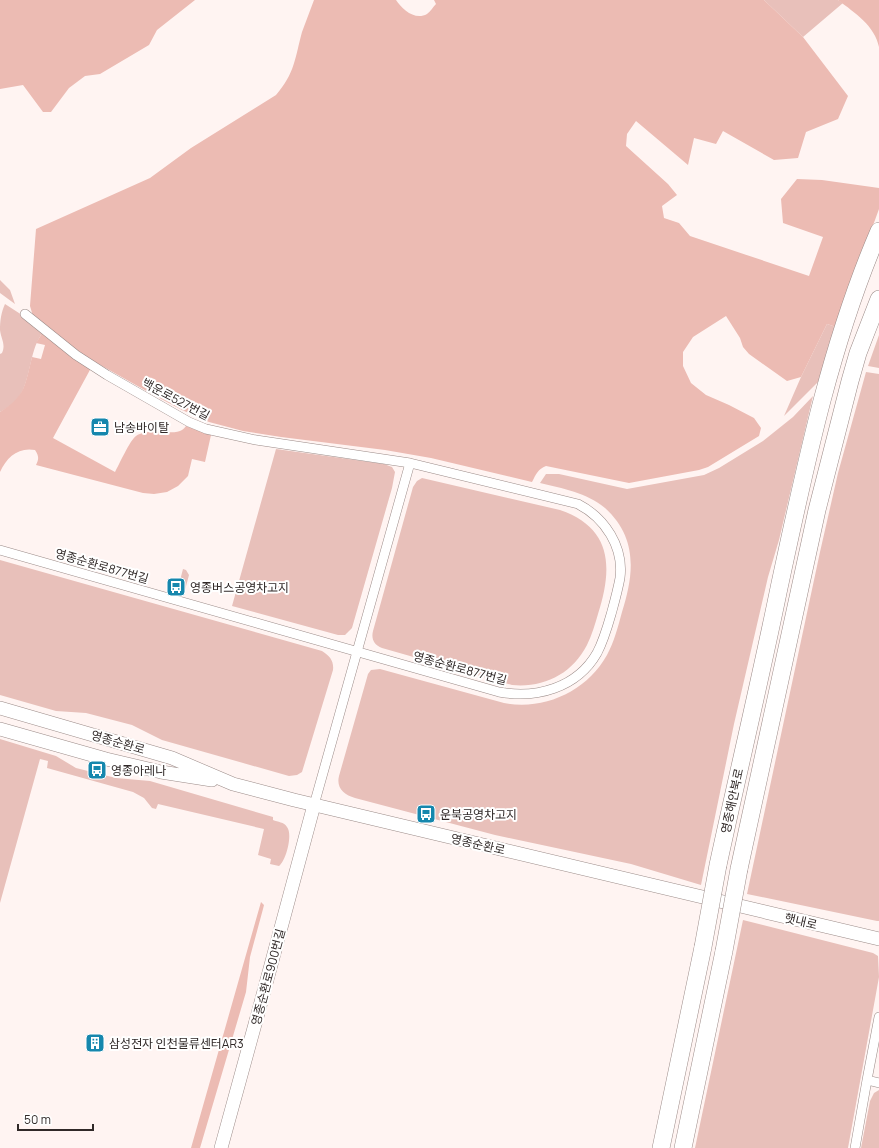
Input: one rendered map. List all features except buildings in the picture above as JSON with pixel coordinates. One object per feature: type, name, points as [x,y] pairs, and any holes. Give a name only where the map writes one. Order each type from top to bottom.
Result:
[{"type":"highway","name":"영종해안북로","points":[[660,1148],[704,947],[718,865],[809,455],[836,348],[862,269],[879,231]]},
{"type":"highway","name":"영종해안북로","points":[[683,1148],[724,951],[739,869],[805,561],[840,417],[858,353],[879,299]]},
{"type":"main road","name":"영종순환로","points":[[0,708],[172,758],[233,784]]},
{"type":"main road","name":"영종순환로","points":[[0,729],[106,759],[161,772],[233,784],[314,805],[724,902]]},
{"type":"main road","name":"영종순환로900번길","points":[[221,1148],[258,1017],[314,805]]},
{"type":"main road","name":"햇내로","points":[[724,902],[879,939]]},
{"type":"street","name":"백운로527번길","points":[[25,314],[76,355],[189,422],[206,429],[256,440],[410,463]]},
{"type":"street","name":"영종순환로877번길","points":[[0,550],[499,692],[518,695],[530,694],[553,689],[566,684],[578,675],[596,654],[605,634],[611,615],[620,578],[620,566],[614,540],[605,525],[595,515],[582,506],[569,501],[410,463]]},
{"type":"street","points":[[314,805],[410,463]]},
{"type":"street","points":[[855,1148],[879,1016]]},
{"type":"street","points":[[867,1080],[879,1083]]},
{"type":"shaded area","points":[[0,0],[195,0],[157,30],[149,45],[100,74],[85,76],[69,88],[51,112],[43,112],[23,85],[0,89]]},
{"type":"shaded area","points":[[314,0],[396,0],[409,13],[422,16],[427,14],[436,4],[434,0],[764,0],[803,37],[848,96],[838,119],[806,132],[798,158],[774,160],[723,131],[716,144],[694,138],[688,165],[636,121],[627,134],[626,146],[668,184],[677,195],[662,206],[664,218],[679,223],[690,236],[809,276],[823,237],[783,223],[781,199],[797,179],[822,180],[879,188],[879,209],[836,327],[827,324],[801,377],[787,381],[749,354],[743,347],[740,338],[726,316],[693,337],[683,352],[683,366],[691,383],[706,395],[754,418],[761,428],[759,436],[708,467],[699,470],[629,483],[546,466],[539,470],[532,482],[431,458],[385,450],[243,431],[209,422],[182,410],[79,353],[33,316],[30,306],[36,229],[150,178],[191,148],[276,95],[291,72],[302,32]]},
{"type":"shaded area","points":[[764,0],[838,0],[843,3],[803,37]]},
{"type":"shaded area","points":[[838,0],[879,0],[879,47],[877,39],[869,26]]},
{"type":"shaded area","points":[[0,280],[10,290],[15,304],[0,293]]},
{"type":"shaded area","points":[[5,304],[48,335],[41,335],[37,342],[26,382],[19,397],[13,404],[0,412],[0,354],[2,353],[4,347],[0,327]]},
{"type":"shaded area","points":[[827,324],[836,327],[819,381],[784,416],[801,377]]},
{"type":"shaded area","points":[[44,334],[91,368],[53,438],[115,472],[128,447],[136,436],[147,432],[178,432],[183,430],[186,426],[211,435],[205,462],[192,459],[188,476],[178,486],[167,492],[154,494],[143,493],[36,465],[38,461],[37,454],[35,450],[29,449],[14,454],[6,462],[0,472],[0,412],[9,406],[20,395],[26,382],[32,357],[41,359],[45,345],[36,343],[41,335]]},
{"type":"shaded area","points":[[879,335],[879,368],[868,366]]},
{"type":"shaded area","points":[[866,372],[879,374],[879,921],[747,894],[838,473]]},
{"type":"shaded area","points":[[813,396],[779,540],[768,577],[734,724],[701,885],[631,864],[495,835],[355,798],[344,793],[338,780],[368,674],[371,670],[380,669],[504,703],[519,705],[549,701],[563,696],[588,679],[607,655],[617,629],[629,584],[631,570],[628,544],[616,520],[605,508],[590,498],[565,489],[540,483],[546,474],[559,474],[627,489],[704,475],[719,468],[763,441],[793,417]]},
{"type":"shaded area","points":[[276,449],[384,464],[392,467],[395,472],[392,488],[352,628],[345,635],[338,635],[232,606]]},
{"type":"shaded area","points":[[422,478],[560,510],[577,518],[590,527],[599,538],[604,551],[606,565],[606,580],[603,597],[587,645],[581,655],[565,671],[556,677],[535,684],[512,685],[382,648],[375,643],[372,634],[413,487],[417,481]]},
{"type":"shaded area","points":[[0,560],[325,653],[332,661],[333,670],[302,772],[297,775],[289,776],[162,740],[132,725],[86,713],[56,711],[0,695]]},
{"type":"shaded area","points":[[183,569],[186,570],[189,575],[185,590],[178,588]]},
{"type":"shaded area","points":[[0,739],[56,756],[76,768],[116,778],[150,781],[273,817],[273,820],[281,822],[289,830],[288,847],[284,859],[279,866],[270,864],[271,859],[258,855],[264,829],[158,804],[156,809],[152,808],[144,798],[133,792],[47,768],[48,761],[40,759],[0,903]]},
{"type":"shaded area","points":[[261,902],[264,905],[250,957],[246,992],[200,1148],[191,1148]]},
{"type":"shaded area","points":[[743,920],[873,953],[878,956],[879,977],[848,1148],[695,1148]]},
{"type":"shaded area","points":[[879,1090],[879,1148],[861,1148],[870,1101],[874,1093]]},
{"type":"place","name":"남송바이탈","points":[[100,427]]},
{"type":"place","name":"영종버스공영차고지","points":[[176,587]]},
{"type":"place","name":"영종아레나","points":[[97,770]]},
{"type":"place","name":"운북공영차고지","points":[[426,814]]},
{"type":"place","name":"삼성전자 인천물류센터AR3","points":[[95,1043]]}]
